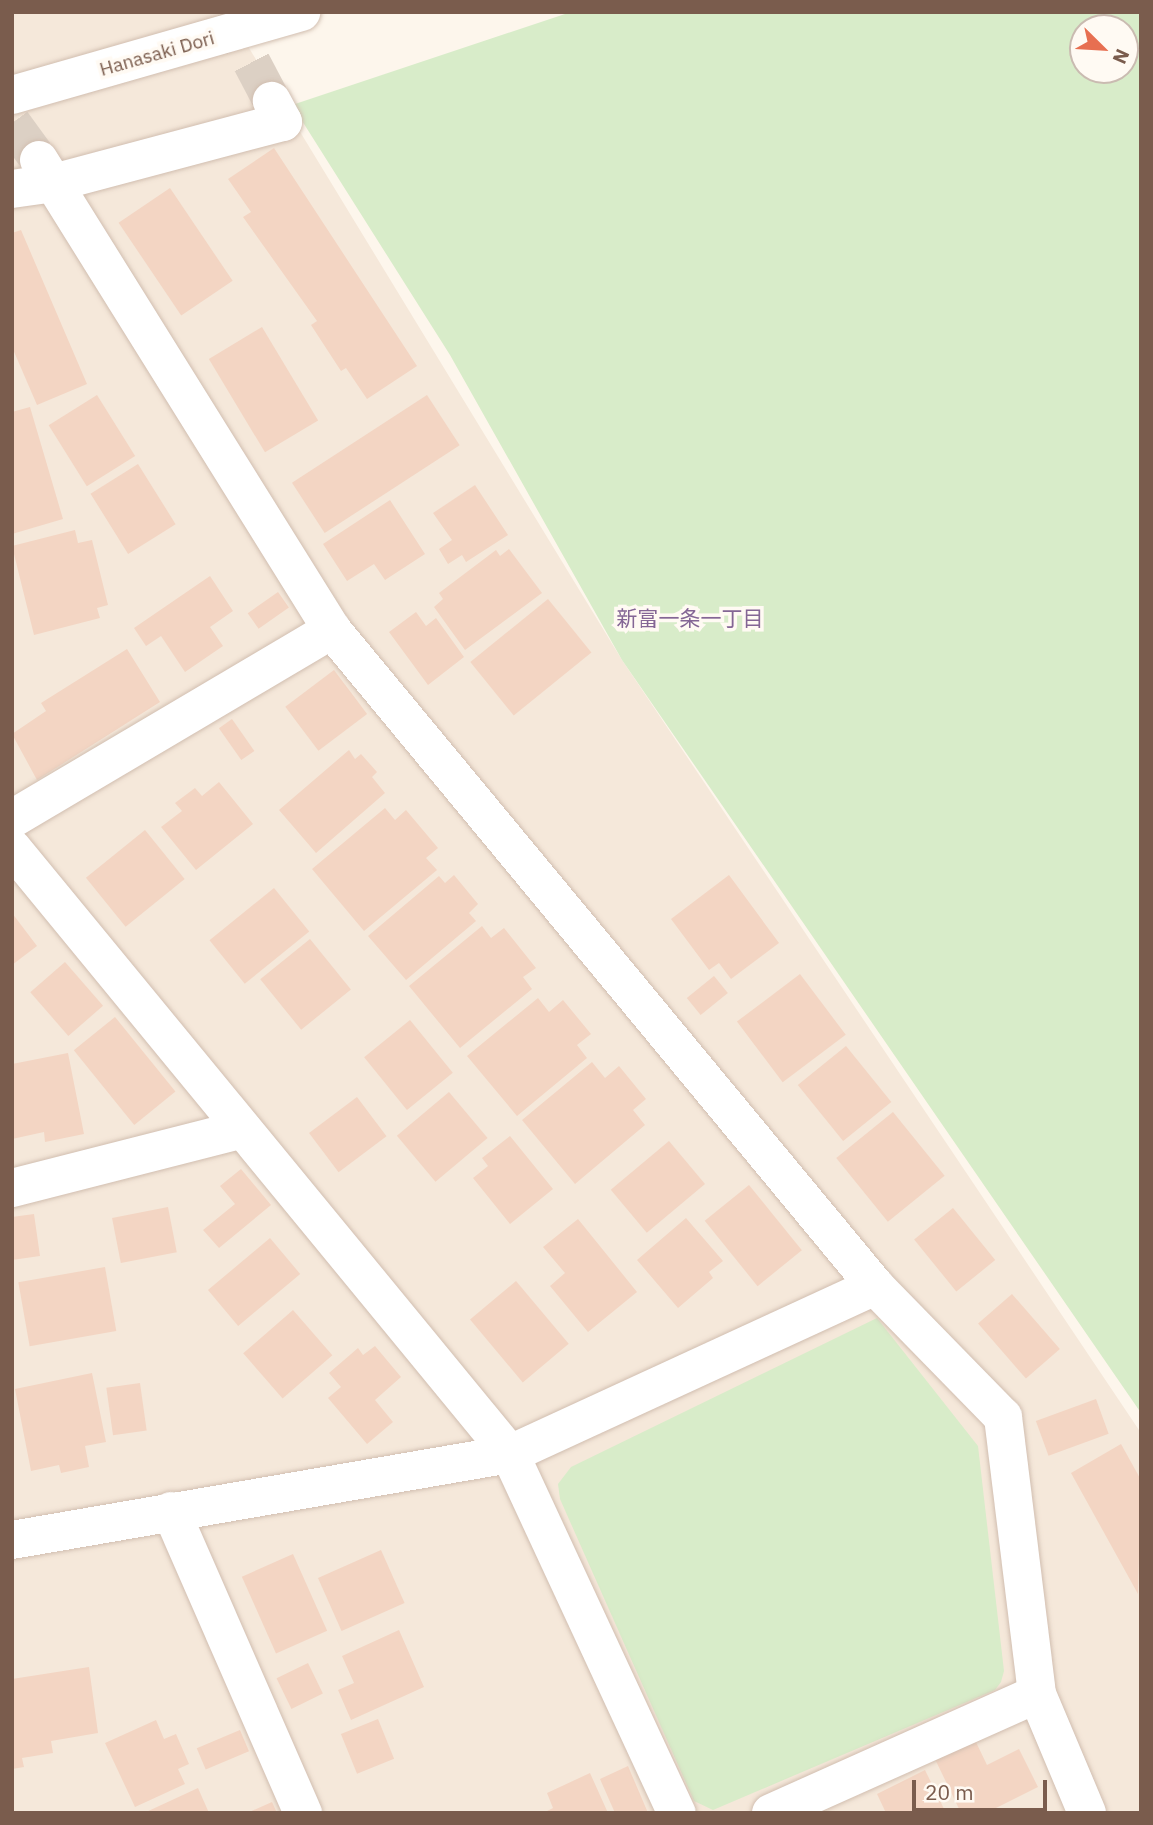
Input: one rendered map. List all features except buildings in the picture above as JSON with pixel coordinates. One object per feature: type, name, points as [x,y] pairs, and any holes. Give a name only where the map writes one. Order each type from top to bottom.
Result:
[{"type":"street","name":"Hanasaki Dori","points":[[12,95],[301,12]]},
{"type":"street","points":[[12,189],[46,172],[283,122],[272,101]]},
{"type":"street","points":[[46,172],[332,630],[875,1286],[1003,1417],[1037,1694],[1087,1813]]},
{"type":"street","points":[[12,819],[332,630]]},
{"type":"street","points":[[12,848],[510,1454],[677,1813]]},
{"type":"street","points":[[12,1188],[243,1129]]},
{"type":"street","points":[[12,1540],[510,1454],[875,1286]]},
{"type":"street","points":[[171,1511],[303,1813]]},
{"type":"street","points":[[771,1813],[1037,1694]]},
{"type":"shaded area","points":[[12,12],[227,12],[622,660],[1141,1433],[1141,1813],[12,1813]]},
{"type":"green space","points":[[571,12],[1141,12],[1141,1413],[622,660],[450,355],[292,105]]},
{"type":"green space","points":[[877,1318],[978,1446],[1004,1671],[1001,1682],[995,1690],[713,1810],[694,1801],[560,1499],[558,1484],[571,1467]]},
{"type":"tunnel","points":[[225,12],[272,101]]},
{"type":"tunnel","points":[[12,123],[39,160]]},
{"type":"district","name":"新富一条一丁目","points":[[690,618]]}]
